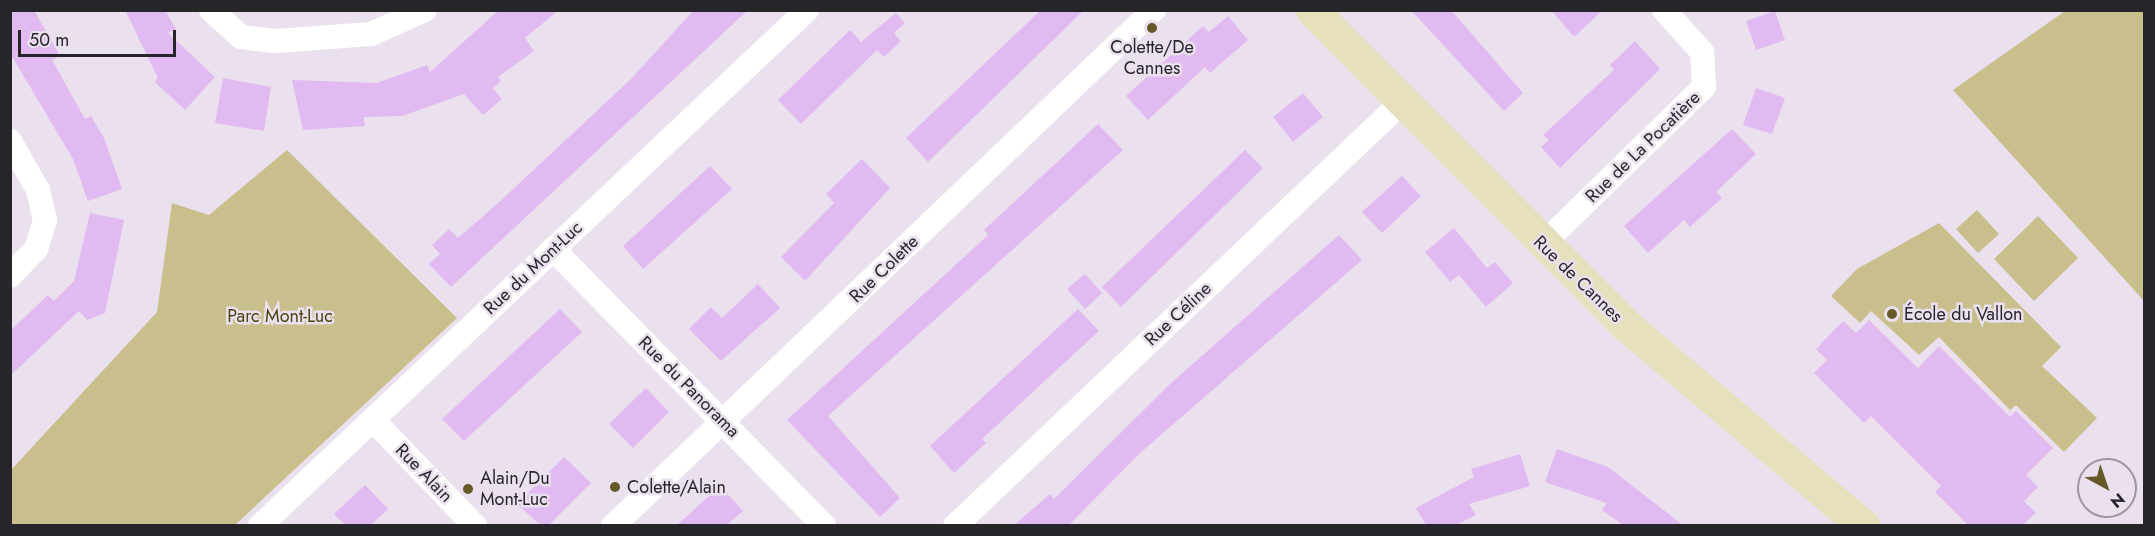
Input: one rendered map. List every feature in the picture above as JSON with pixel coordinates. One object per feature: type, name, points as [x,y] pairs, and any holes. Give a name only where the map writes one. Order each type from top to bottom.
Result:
[{"type":"street","points":[[211,10],[241,37],[276,41],[370,34],[425,10]]},
{"type":"street","name":"Rue du Mont-Luc","points":[[260,525],[807,10]]},
{"type":"street","name":"Rue Colette","points":[[613,525],[1154,10]]},
{"type":"street","name":"Rue de Cannes","points":[[1312,10],[1542,245],[1654,351],[1863,525]]},
{"type":"street","name":"Rue de La Pocatière","points":[[1542,245],[1704,87],[1702,52],[1664,10]]},
{"type":"street","name":"Rue Céline","points":[[956,525],[1401,103]]},
{"type":"street","points":[[10,141],[38,190],[45,220],[36,249],[10,276]]},
{"type":"street","name":"Rue du Panorama","points":[[553,249],[824,525]]},
{"type":"street","name":"Rue Alain","points":[[373,420],[475,525]]},
{"type":"green space","points":[[2065,11],[2144,11],[2144,301],[1953,90]]},
{"type":"green space","name":"Parc Mont-Luc","points":[[287,150],[457,318],[235,525],[11,525],[11,470],[157,312],[172,203],[209,215]]},
{"type":"green space","points":[[1977,210],[1999,234],[1978,253],[1956,229]]},
{"type":"green space","points":[[2038,216],[2078,258],[2034,301],[1994,259]]},
{"type":"green space","points":[[1939,223],[2061,347],[2042,366],[2097,418],[2064,452],[2016,405],[2010,410],[1939,337],[1919,355],[1871,311],[1860,323],[1831,296],[1857,269]]},
{"type":"building","points":[[10,10],[34,10],[60,56],[52,60],[85,119],[91,116],[104,138],[122,189],[88,201],[73,159],[10,53]]},
{"type":"building","points":[[125,10],[165,10],[176,29],[168,33],[215,77],[185,110],[155,82],[158,78]]},
{"type":"building","points":[[499,10],[559,10],[525,38],[534,51],[498,77],[501,81],[493,88],[502,99],[483,115],[464,94],[402,116],[364,117],[365,126],[303,130],[292,80],[377,83],[427,65],[430,72]]},
{"type":"building","points":[[694,10],[748,10],[451,287],[429,264],[440,254],[432,245],[449,229],[458,238],[496,205],[630,80]]},
{"type":"building","points":[[1041,10],[1084,10],[928,162],[906,138]]},
{"type":"building","points":[[1411,10],[1451,10],[1523,93],[1504,111]]},
{"type":"building","points":[[1551,10],[1603,10],[1574,37]]},
{"type":"building","points":[[1775,11],[1785,40],[1756,50],[1746,21]]},
{"type":"building","points":[[896,13],[905,23],[894,33],[901,41],[884,57],[877,50],[801,124],[778,100],[850,30],[861,42]]},
{"type":"building","points":[[1228,16],[1248,40],[1210,73],[1205,67],[1148,120],[1126,96],[1203,26],[1209,32]]},
{"type":"building","points":[[1635,41],[1660,69],[1560,168],[1541,147],[1549,140],[1543,135],[1614,70],[1610,65]]},
{"type":"building","points":[[223,78],[271,87],[264,131],[215,123]]},
{"type":"building","points":[[1756,88],[1785,98],[1772,134],[1743,125]]},
{"type":"building","points":[[1303,93],[1323,117],[1293,142],[1273,117]]},
{"type":"building","points":[[1098,124],[1123,150],[828,416],[900,498],[880,517],[787,420],[988,235],[984,230]]},
{"type":"building","points":[[1732,129],[1756,154],[1716,192],[1722,198],[1690,227],[1684,220],[1648,253],[1624,226]]},
{"type":"building","points":[[1245,150],[1263,168],[1121,307],[1102,287]]},
{"type":"building","points":[[862,159],[890,188],[805,281],[781,257],[834,203],[826,194]]},
{"type":"building","points":[[710,166],[732,189],[643,269],[623,246]]},
{"type":"building","points":[[1402,176],[1421,196],[1382,233],[1362,212]]},
{"type":"building","points":[[90,213],[124,220],[105,313],[87,320],[79,311],[10,376],[10,331],[48,295],[54,301],[74,281]]},
{"type":"building","points":[[1454,228],[1487,268],[1495,262],[1513,283],[1486,307],[1459,275],[1450,282],[1425,252]]},
{"type":"building","points":[[1339,235],[1362,260],[1139,454],[1069,525],[1014,525],[1050,494],[1054,499],[1170,384]]},
{"type":"building","points":[[1085,274],[1102,293],[1085,309],[1067,289]]},
{"type":"building","points":[[758,284],[780,308],[721,361],[689,329],[711,307],[722,318]]},
{"type":"building","points":[[560,309],[582,332],[464,441],[442,419]]},
{"type":"building","points":[[1078,309],[1099,331],[982,439],[986,443],[954,473],[930,446]]},
{"type":"building","points":[[1869,320],[1918,368],[1939,346],[2010,417],[2016,411],[2053,448],[2026,475],[2038,487],[2024,501],[2036,513],[2023,525],[1968,525],[1935,492],[1941,486],[1871,416],[1864,423],[1814,373],[1827,360],[1816,349],[1843,321],[1856,333]]},
{"type":"building","points":[[646,388],[669,412],[633,448],[609,424]]},
{"type":"building","points":[[1557,449],[1608,467],[1683,525],[1623,525],[1602,510],[1607,503],[1545,482]]},
{"type":"building","points":[[1520,454],[1530,486],[1469,504],[1476,515],[1456,525],[1426,525],[1416,508],[1474,477],[1471,469]]},
{"type":"building","points":[[564,457],[591,483],[549,525],[540,525],[517,504]]},
{"type":"building","points":[[365,485],[388,509],[371,525],[345,525],[334,514]]},
{"type":"building","points":[[720,486],[743,511],[727,525],[677,525]]},
{"type":"place","name":"Colette/De Cannes","points":[[1152,28]]},
{"type":"place","name":"École du Vallon","points":[[1892,314]]},
{"type":"place","name":"Colette/Alain","points":[[615,487]]},
{"type":"place","name":"Alain/Du Mont-Luc","points":[[468,489]]}]
